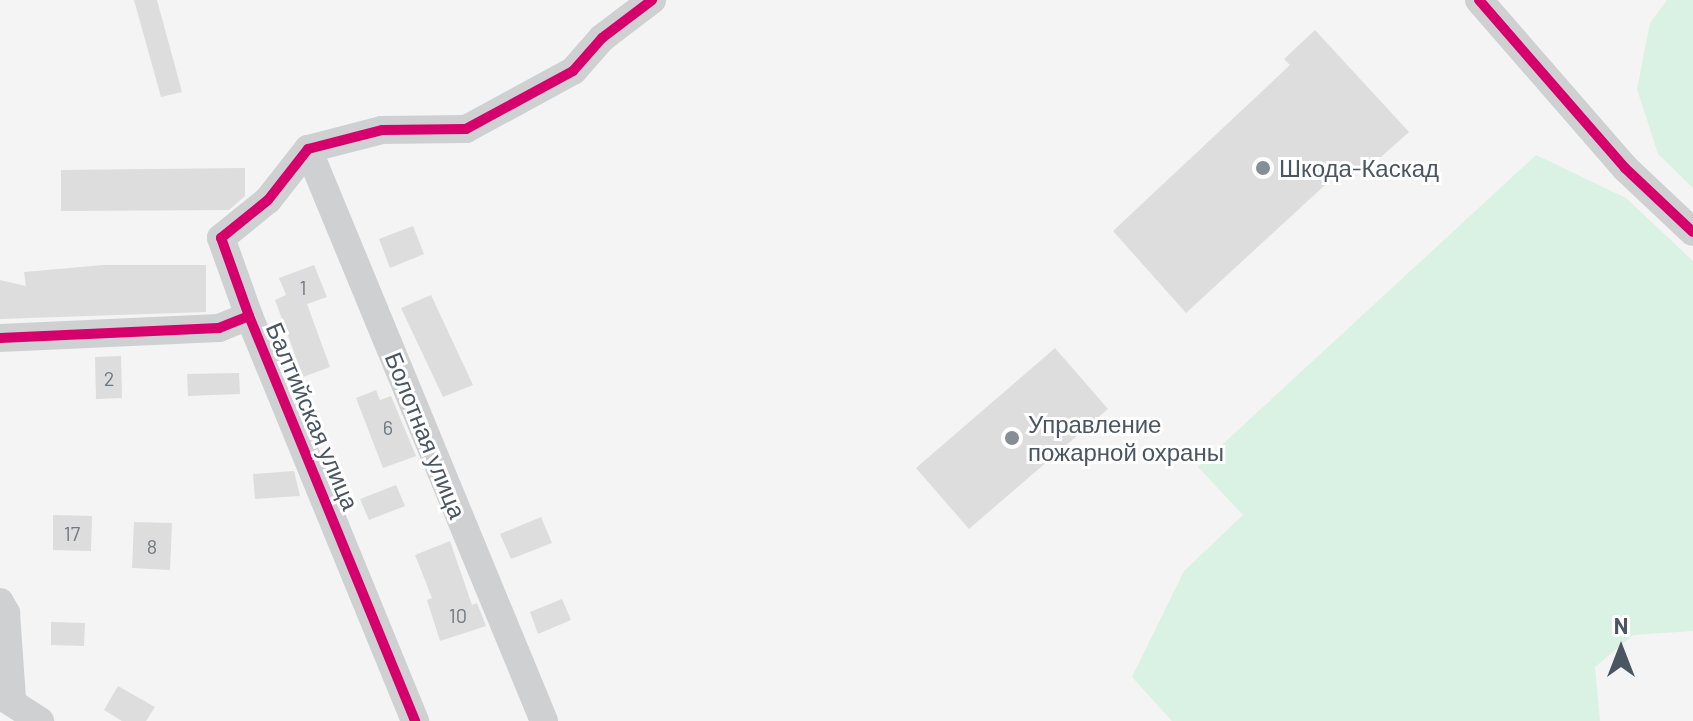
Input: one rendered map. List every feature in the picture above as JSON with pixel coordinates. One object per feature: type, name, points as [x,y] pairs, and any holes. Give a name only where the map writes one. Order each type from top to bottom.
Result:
[{"type":"street","points":[[249,316],[221,238],[268,200],[308,149],[382,130],[466,129],[573,71],[602,38],[652,0]]},
{"type":"street","points":[[1479,0],[1625,168],[1693,232]]},
{"type":"street","name":"Болотная улица","points":[[308,149],[544,721]]},
{"type":"street","name":"Балтийская улица","points":[[0,338],[219,328],[249,316],[415,721]]},
{"type":"street","points":[[0,602],[6,613],[6,697],[40,721]]},
{"type":"green space","points":[[1667,0],[1693,0],[1693,188],[1658,154],[1637,89],[1650,23]]},
{"type":"green space","points":[[1536,155],[1626,198],[1693,261],[1693,631],[1633,635],[1595,667],[1600,721],[1172,721],[1132,677],[1184,571],[1243,515],[1198,467]]},
{"type":"building","points":[[134,0],[157,0],[182,92],[161,97]]},
{"type":"building","name":"Шкода-Каскад","points":[[1315,30],[1409,132],[1363,173],[1350,162],[1186,313],[1113,231],[1290,65],[1284,59]]},
{"type":"building","points":[[245,168],[245,196],[229,210],[61,211],[61,170]]},
{"type":"building","points":[[413,226],[424,254],[390,268],[379,239]]},
{"type":"building","points":[[103,265],[206,265],[206,312],[0,319],[0,280],[26,286],[24,272]]},
{"type":"building","points":[[314,265],[327,297],[307,304],[330,367],[303,377],[275,300],[286,295],[279,278]]},
{"type":"building","points":[[431,295],[473,385],[443,397],[401,308]]},
{"type":"building","name":"Управление пожарной охраны","points":[[1055,348],[1108,409],[969,529],[916,468]]},
{"type":"building","points":[[121,356],[122,398],[96,399],[95,357]]},
{"type":"building","points":[[239,373],[240,394],[188,396],[187,374]]},
{"type":"building","points":[[376,390],[380,400],[391,396],[416,456],[383,468],[356,398]]},
{"type":"building","points":[[294,471],[300,496],[255,499],[253,474]]},
{"type":"building","points":[[396,485],[405,506],[369,520],[360,499]]},
{"type":"building","points":[[53,515],[92,516],[91,551],[53,550]]},
{"type":"building","points":[[541,517],[552,543],[511,559],[500,534]]},
{"type":"building","points":[[134,522],[172,523],[170,570],[132,568]]},
{"type":"building","points":[[450,541],[472,605],[477,603],[486,626],[440,641],[427,600],[432,598],[415,555]]},
{"type":"building","points":[[562,599],[571,620],[538,634],[530,612]]},
{"type":"building","points":[[51,622],[85,623],[84,646],[51,645]]},
{"type":"building","points":[[118,686],[155,707],[146,721],[122,721],[104,710]]},
{"type":"cycle path","points":[[249,316],[221,238],[268,200],[308,149],[382,130],[466,129],[573,71],[602,38],[652,0]]},
{"type":"cycle path","points":[[1479,0],[1625,168],[1693,232]]},
{"type":"cycle path","points":[[0,338],[219,328],[249,316],[415,721]]},
{"type":"place","name":"Шкода-Каскад","points":[[1263,168]]},
{"type":"place","name":"Управление пожарной охраны","points":[[1012,438]]}]
